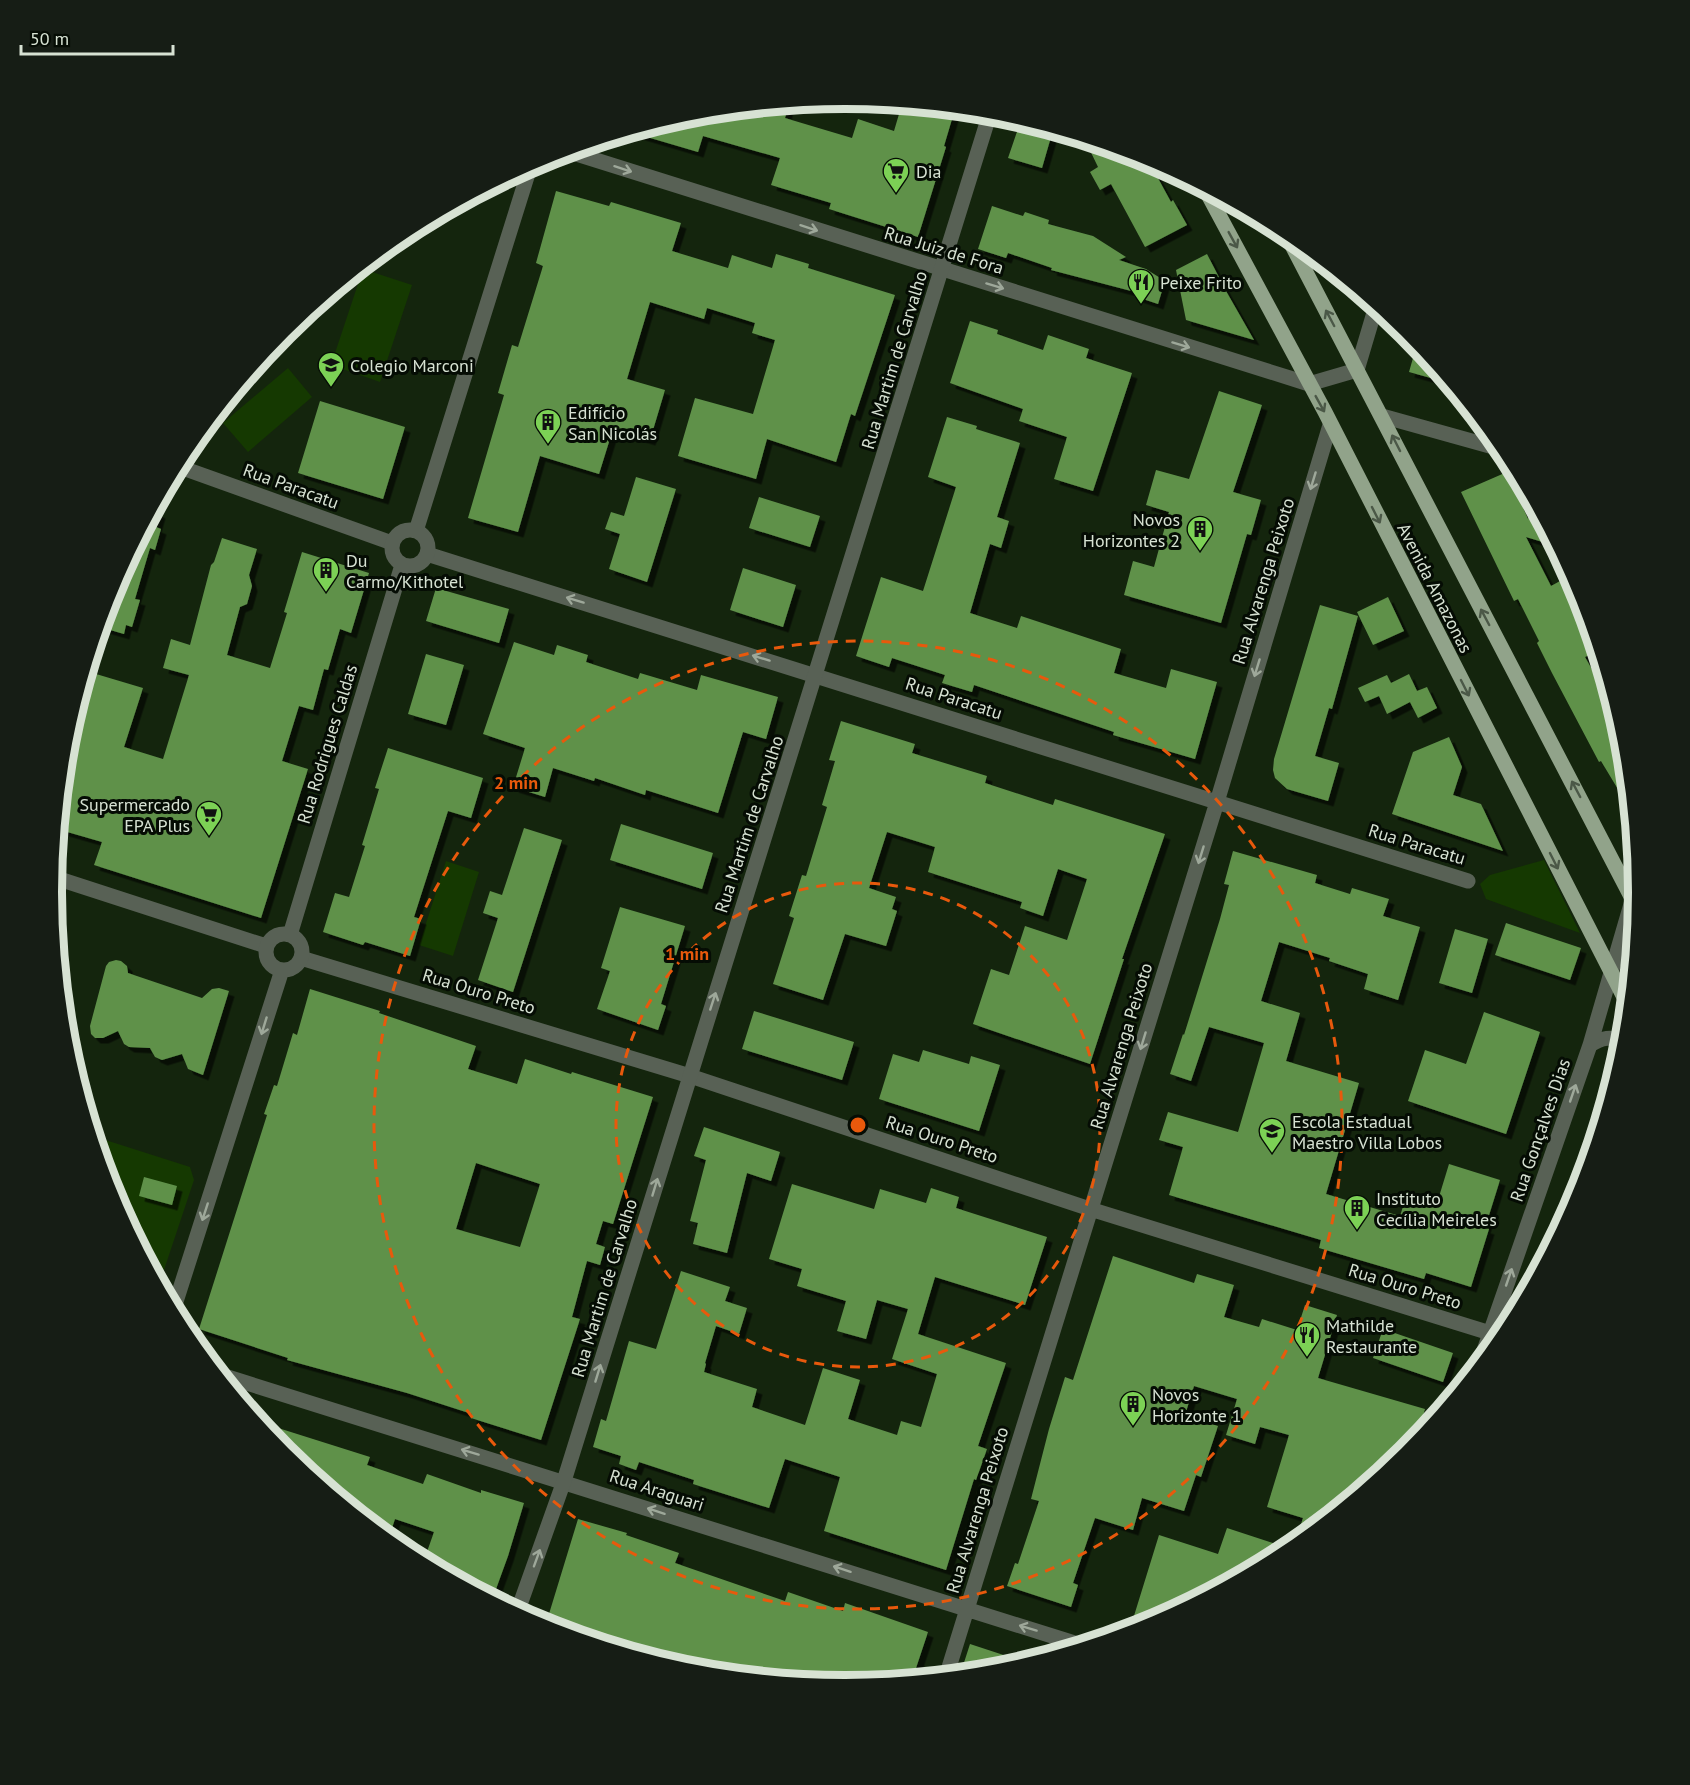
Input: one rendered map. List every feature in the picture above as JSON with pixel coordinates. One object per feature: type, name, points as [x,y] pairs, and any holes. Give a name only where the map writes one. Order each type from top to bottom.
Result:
[{"type":"main road","name":"Avenida Amazonas","points":[[1211,200],[1283,332],[1622,994]]},
{"type":"main road","name":"Avenida Amazonas","points":[[1295,252],[1628,888]]},
{"type":"street","name":"Rua Martim de Carvalho","points":[[520,1605],[564,1481],[817,675],[987,122]]},
{"type":"street","name":"Rua Juiz de Fora","points":[[581,155],[1309,384]]},
{"type":"street","points":[[416,531],[527,177]]},
{"type":"street","points":[[1309,384],[1357,370],[1374,314]]},
{"type":"street","points":[[1382,416],[1488,445]]},
{"type":"street","name":"Rua Alvarenga Peixoto","points":[[949,1669],[1217,802],[1330,425]]},
{"type":"street","name":"Rua Paracatu","points":[[186,469],[392,543]]},
{"type":"street","points":[[416,531],[427,543],[427,554],[420,564],[408,567],[394,558],[392,543],[399,533],[416,531]]},
{"type":"street","name":"Rua Paracatu","points":[[427,554],[1468,881]]},
{"type":"street","name":"Rua Rodrigues Caldas","points":[[290,935],[402,565]]},
{"type":"street","points":[[62,880],[267,946]]},
{"type":"street","name":"Rua Gonçalves Dias","points":[[1501,1321],[1627,923]]},
{"type":"street","points":[[279,934],[290,935],[295,937],[301,947],[301,958],[294,967],[282,970],[268,962],[267,946],[273,937],[279,934]]},
{"type":"street","name":"Rua Ouro Preto","points":[[301,958],[690,1076],[1090,1209],[1492,1334]]},
{"type":"street","points":[[176,1299],[282,970]]},
{"type":"street","name":"Rua Gonçalves Dias","points":[[1590,1045],[1599,1039],[1614,1038]]},
{"type":"street","name":"Rua Araguari","points":[[230,1378],[1071,1642]]},
{"type":"green space","points":[[368,271],[412,285],[380,382],[331,365],[360,277]]},
{"type":"green space","points":[[288,368],[312,397],[248,452],[223,423]]},
{"type":"green space","points":[[1544,860],[1580,933],[1486,899],[1480,884],[1490,875]]},
{"type":"green space","points":[[446,861],[479,872],[453,956],[419,945]]},
{"type":"green space","points":[[101,1139],[190,1167],[194,1180],[162,1276],[121,1192]]},
{"type":"building","points":[[900,111],[953,117],[944,146],[946,147],[918,237],[829,209],[831,203],[771,185],[780,158],[703,136],[698,152],[643,136],[692,124],[787,112],[785,118],[852,138],[858,119],[894,131]]},
{"type":"building","points":[[1018,129],[1051,137],[1042,168],[1008,158]]},
{"type":"building","points":[[1089,149],[1156,174],[1187,225],[1145,247],[1111,184],[1100,190],[1090,172],[1098,167]]},
{"type":"building","points":[[556,191],[609,206],[611,202],[681,223],[672,251],[728,268],[732,255],[772,268],[776,254],[809,264],[808,268],[895,295],[855,416],[851,414],[836,462],[767,439],[756,479],[678,456],[695,398],[753,414],[775,340],[752,333],[755,323],[707,308],[704,319],[650,302],[627,379],[665,390],[650,440],[613,429],[599,474],[540,456],[518,532],[468,518],[504,395],[498,393],[512,345],[518,347],[543,266],[536,263]]},
{"type":"building","points":[[992,206],[1023,216],[1025,212],[1049,220],[1048,224],[1093,236],[1126,257],[1119,260],[1146,269],[1165,281],[1158,304],[1134,296],[1135,292],[1051,270],[1052,268],[1008,253],[1006,258],[978,249]]},
{"type":"building","points":[[1207,254],[1254,340],[1186,320],[1176,270]]},
{"type":"building","points":[[970,321],[998,330],[997,334],[1043,350],[1048,335],[1089,349],[1086,358],[1132,373],[1093,491],[1054,479],[1067,437],[1019,421],[1023,409],[950,383]]},
{"type":"building","points":[[1414,354],[1437,380],[1409,372]]},
{"type":"building","points":[[1219,391],[1262,405],[1233,492],[1261,500],[1251,535],[1247,534],[1221,623],[1124,595],[1133,561],[1154,567],[1169,512],[1146,505],[1156,470],[1189,479]]},
{"type":"building","points":[[320,401],[405,427],[383,499],[298,473]]},
{"type":"building","points":[[947,417],[1020,443],[997,517],[1009,521],[1001,548],[990,544],[970,613],[1017,628],[1021,616],[1121,649],[1114,673],[1166,688],[1171,669],[1217,682],[1195,759],[1113,735],[1114,732],[974,685],[972,692],[942,683],[945,675],[892,658],[889,667],[856,656],[881,577],[923,591],[956,487],[928,477]]},
{"type":"building","points":[[1506,472],[1528,519],[1530,512],[1546,543],[1526,537],[1551,586],[1560,581],[1587,641],[1591,654],[1585,657],[1602,690],[1623,797],[1601,761],[1599,762],[1537,643],[1539,641],[1518,599],[1514,601],[1461,492]]},
{"type":"building","points":[[636,477],[676,489],[647,582],[609,569],[620,534],[605,529],[611,512],[624,516]]},
{"type":"building","points":[[759,497],[820,516],[810,547],[749,528]]},
{"type":"building","points":[[160,513],[156,527],[161,529],[155,550],[150,548],[135,599],[140,600],[132,627],[126,625],[124,634],[107,629],[142,546]]},
{"type":"building","points":[[222,538],[257,549],[249,575],[252,586],[247,604],[240,607],[227,655],[270,668],[302,552],[369,573],[351,633],[340,629],[328,670],[324,669],[313,710],[299,706],[282,761],[308,769],[261,918],[94,865],[102,842],[64,831],[68,790],[77,740],[93,673],[143,688],[124,747],[163,759],[189,675],[163,668],[171,639],[190,645],[211,565]]},
{"type":"building","points":[[743,568],[796,585],[783,627],[730,610]]},
{"type":"building","points":[[436,588],[509,609],[499,643],[426,621]]},
{"type":"building","points":[[1388,597],[1404,631],[1373,645],[1357,612]]},
{"type":"building","points":[[1320,605],[1358,616],[1332,709],[1329,708],[1315,756],[1339,763],[1328,801],[1287,789],[1275,778],[1273,770],[1274,759]]},
{"type":"building","points":[[514,642],[554,655],[557,645],[588,655],[586,662],[638,679],[640,673],[697,690],[701,675],[778,697],[766,739],[743,732],[718,813],[646,790],[645,795],[595,778],[594,781],[553,768],[545,797],[513,787],[525,748],[483,734]]},
{"type":"building","points":[[426,654],[464,665],[446,725],[408,714]]},
{"type":"building","points":[[1409,674],[1417,691],[1427,687],[1437,708],[1418,718],[1410,702],[1387,714],[1379,696],[1365,702],[1358,688],[1387,675],[1391,683]]},
{"type":"building","points":[[841,721],[915,744],[912,753],[987,776],[985,783],[1053,805],[1055,799],[1165,834],[1122,959],[1124,959],[1090,1064],[973,1024],[991,969],[1009,975],[1025,926],[1067,940],[1087,879],[1058,869],[1043,916],[1020,908],[1022,902],[928,872],[935,847],[887,832],[869,888],[896,897],[892,909],[897,911],[886,946],[845,934],[823,1000],[773,984],[794,918],[789,916],[802,875],[806,876],[827,807],[822,805],[835,761],[829,760]]},
{"type":"building","points":[[1449,737],[1462,767],[1453,795],[1481,804],[1503,851],[1392,814],[1413,752]]},
{"type":"building","points":[[388,748],[483,778],[471,818],[448,811],[414,917],[421,919],[410,956],[365,942],[363,945],[323,932],[335,893],[349,897],[365,846],[362,845],[379,789],[375,788]]},
{"type":"building","points":[[621,824],[713,853],[702,889],[610,860]]},
{"type":"building","points":[[524,828],[562,840],[513,992],[478,980],[498,918],[483,913],[490,891],[502,895]]},
{"type":"building","points":[[1233,851],[1317,875],[1315,883],[1350,894],[1352,888],[1389,899],[1383,916],[1420,927],[1398,1000],[1364,989],[1368,974],[1329,961],[1330,958],[1279,942],[1261,1001],[1300,1013],[1286,1061],[1359,1083],[1326,1194],[1400,1216],[1408,1191],[1438,1200],[1449,1164],[1500,1180],[1485,1228],[1489,1229],[1471,1287],[1426,1273],[1424,1279],[1319,1248],[1321,1240],[1169,1195],[1183,1147],[1159,1140],[1168,1112],[1238,1132],[1264,1043],[1209,1027],[1191,1081],[1170,1074],[1220,919],[1229,885],[1224,884]]},
{"type":"building","points":[[620,907],[685,926],[661,1004],[666,1006],[658,1030],[597,1009],[610,971],[601,968]]},
{"type":"building","points":[[1506,923],[1581,948],[1570,980],[1495,955]]},
{"type":"building","points":[[1455,929],[1488,939],[1472,993],[1439,983]]},
{"type":"building","points":[[116,960],[127,966],[128,973],[202,998],[212,989],[219,988],[229,991],[203,1075],[188,1069],[182,1054],[162,1060],[155,1057],[150,1048],[129,1047],[124,1044],[118,1031],[103,1038],[95,1038],[91,1034],[90,1026],[106,966],[109,962]]},
{"type":"building","points":[[310,989],[380,1011],[379,1013],[476,1046],[468,1069],[517,1084],[525,1059],[653,1097],[613,1224],[603,1221],[596,1244],[605,1247],[600,1265],[587,1261],[572,1317],[580,1319],[541,1440],[471,1418],[472,1414],[407,1393],[287,1360],[288,1358],[199,1329],[267,1115],[264,1114],[274,1085],[277,1086],[293,1033],[297,1035]],"holes":[[[476,1163],[540,1184],[520,1247],[456,1229]]]},
{"type":"building","points":[[754,1011],[854,1042],[842,1080],[742,1049]]},
{"type":"building","points":[[1484,1012],[1540,1032],[1506,1134],[1408,1101],[1425,1050],[1466,1064]]},
{"type":"building","points":[[923,1050],[969,1064],[971,1056],[1000,1065],[979,1131],[879,1099],[893,1054],[919,1062]]},
{"type":"building","points":[[704,1127],[780,1152],[771,1181],[747,1173],[727,1253],[693,1244],[698,1223],[690,1221],[706,1160],[694,1156]]},
{"type":"building","points":[[144,1177],[177,1186],[172,1205],[139,1196]]},
{"type":"building","points":[[792,1184],[874,1209],[880,1189],[926,1203],[931,1188],[959,1197],[956,1208],[1047,1237],[1025,1305],[935,1277],[918,1334],[1006,1363],[978,1446],[987,1449],[976,1480],[974,1479],[946,1570],[824,1531],[840,1477],[785,1459],[769,1508],[693,1484],[694,1480],[639,1462],[636,1470],[619,1464],[621,1456],[593,1447],[601,1419],[606,1421],[629,1341],[656,1349],[681,1271],[730,1287],[725,1301],[747,1308],[739,1334],[716,1326],[704,1372],[757,1389],[752,1407],[805,1425],[823,1368],[860,1380],[848,1419],[897,1435],[901,1421],[921,1427],[937,1374],[892,1359],[908,1309],[877,1300],[866,1339],[837,1331],[846,1301],[797,1286],[802,1269],[769,1259]]},
{"type":"building","points":[[1113,1256],[1194,1283],[1197,1274],[1234,1285],[1224,1317],[1259,1327],[1262,1319],[1297,1330],[1305,1305],[1337,1315],[1318,1378],[1425,1409],[1421,1423],[1399,1447],[1362,1482],[1299,1530],[1303,1518],[1267,1507],[1289,1435],[1260,1427],[1255,1444],[1226,1435],[1237,1399],[1194,1386],[1185,1415],[1218,1426],[1201,1477],[1196,1475],[1184,1511],[1142,1498],[1133,1530],[1095,1518],[1073,1583],[1078,1585],[1071,1607],[1007,1586],[1015,1563],[1018,1564],[1039,1501],[1031,1499],[1065,1377],[1073,1380]]},
{"type":"building","points":[[1383,1329],[1453,1353],[1443,1382],[1373,1358]]},
{"type":"building","points":[[272,1426],[370,1457],[367,1465],[423,1484],[427,1474],[481,1493],[481,1490],[524,1503],[494,1593],[426,1554],[434,1532],[395,1519],[391,1531],[368,1514],[328,1482]]},
{"type":"building","points":[[578,1519],[627,1533],[626,1535],[679,1553],[675,1563],[785,1601],[788,1592],[843,1611],[845,1603],[928,1632],[915,1672],[845,1676],[743,1669],[692,1661],[642,1649],[548,1617]]},
{"type":"building","points":[[1227,1528],[1279,1545],[1192,1595],[1132,1621],[1159,1535],[1218,1554]]},
{"type":"building","points":[[970,1644],[1012,1658],[998,1661],[963,1667]]},
{"type":"place","name":"Dia","points":[[896,194]]},
{"type":"place","name":"Peixe Frito","points":[[1141,305]]},
{"type":"place","name":"Colegio Marconi","points":[[331,388]]},
{"type":"place","name":"Edifício San Nicolás","points":[[548,445]]},
{"type":"place","name":"Novos Horizontes 2","points":[[1200,552]]},
{"type":"place","name":"Du Carmo/Kithotel","points":[[326,593]]},
{"type":"place","name":"Supermercado EPA Plus","points":[[209,837]]},
{"type":"place","name":"Escola Estadual Maestro Villa Lobos","points":[[1272,1154]]},
{"type":"place","name":"Instituto Cecília Meireles","points":[[1357,1231]]},
{"type":"place","name":"Mathilde Restaurante","points":[[1307,1358]]},
{"type":"place","name":"Novos Horizonte 1","points":[[1133,1427]]}]
